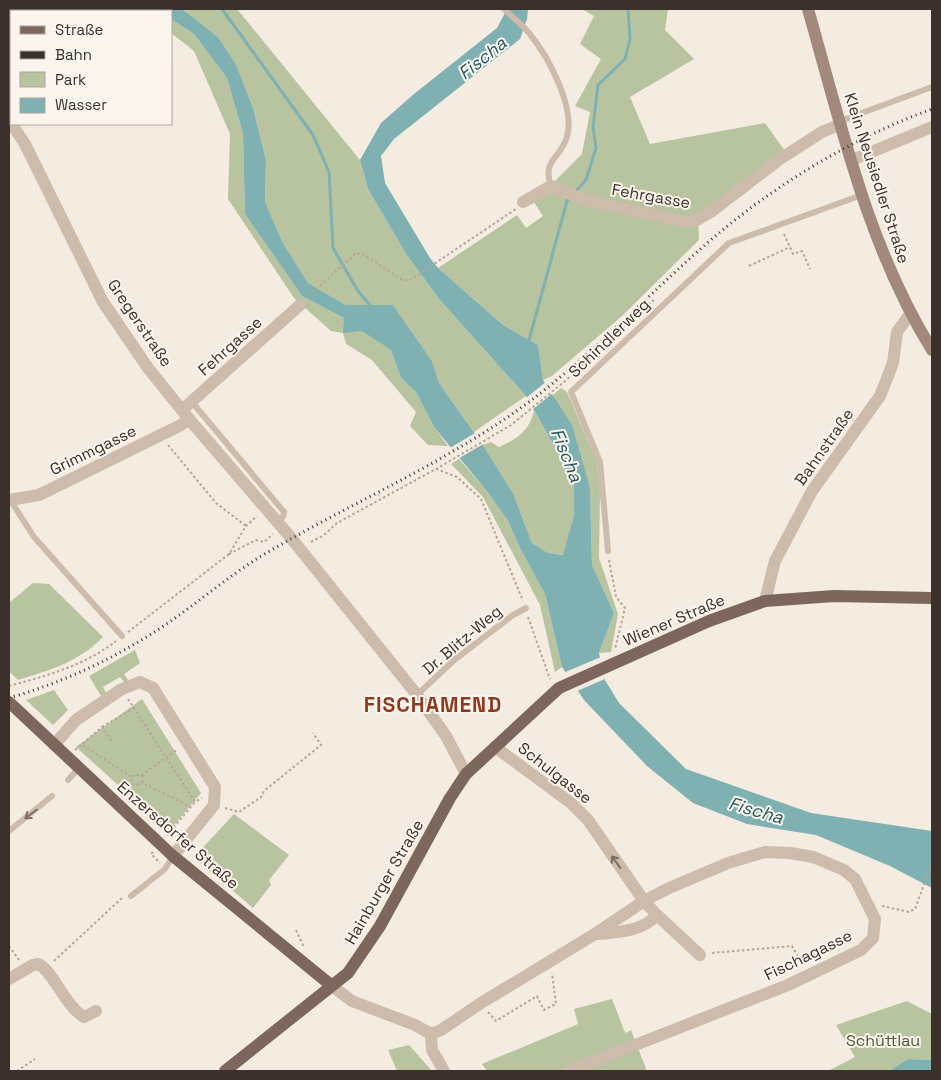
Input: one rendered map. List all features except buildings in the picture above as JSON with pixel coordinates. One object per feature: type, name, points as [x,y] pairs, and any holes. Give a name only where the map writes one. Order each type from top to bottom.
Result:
[{"type":"main road","name":"Klein Neusiedler Straße","points":[[808,9],[852,160],[891,274],[910,314],[932,350]]},
{"type":"main road","name":"Wiener Straße","points":[[466,774],[555,685],[709,621],[765,601],[834,596],[932,598]]},
{"type":"main road","name":"Enzersdorfer Straße","points":[[11,707],[173,856],[332,986]]},
{"type":"main road","name":"Hainburger Straße","points":[[225,1071],[348,973],[380,926],[450,798],[466,774]]},
{"type":"street","name":"Fehrgasse","points":[[554,188],[588,200],[695,221],[712,211],[780,159],[822,132],[841,123]]},
{"type":"street","name":"Gregerstraße","points":[[12,125],[25,144],[102,302],[148,368],[188,410],[417,695],[446,736],[466,774]]},
{"type":"street","points":[[852,160],[932,127]]},
{"type":"street","points":[[523,202],[554,188]]},
{"type":"street","name":"Fehrgasse","points":[[188,410],[300,305]]},
{"type":"street","name":"Bahnstraße","points":[[765,601],[775,561],[812,491],[880,396],[894,363],[897,332],[910,314]]},
{"type":"street","name":"Grimmgasse","points":[[10,500],[39,495],[162,435],[188,410]]},
{"type":"street","points":[[54,745],[76,720],[122,690],[140,682],[153,688],[215,787],[214,805],[173,856]]},
{"type":"street","name":"Schulgasse","points":[[495,747],[572,802],[588,820],[644,901],[700,955]]},
{"type":"street","name":"Fischagasse","points":[[431,1034],[441,1030],[481,1003],[595,934],[644,901],[669,888],[728,863],[765,852],[813,857],[844,870],[855,879],[875,919],[873,938],[861,950],[809,976],[569,1071]]},
{"type":"street","points":[[595,934],[632,930],[648,925],[657,915]]},
{"type":"street","points":[[9,979],[33,964],[38,964],[45,969],[68,1003],[78,1014],[84,1018],[96,1011]]},
{"type":"street","points":[[332,986],[352,1001],[415,1025],[431,1034],[432,1050],[444,1071]]},
{"type":"lane","points":[[504,9],[528,32],[540,47],[560,85],[569,122],[565,142],[548,166],[547,176],[554,188]]},
{"type":"lane","points":[[841,123],[932,87]]},
{"type":"lane","name":"Schindlerweg","points":[[608,550],[600,462],[571,392],[729,242],[864,195]]},
{"type":"lane","name":"Gregerstraße","points":[[188,410],[284,512],[280,525]]},
{"type":"lane","points":[[10,500],[34,537],[122,636]]},
{"type":"lane","name":"Dr. Blitz-Weg","points":[[417,695],[453,661],[513,615],[526,608]]},
{"type":"lane","points":[[68,780],[79,768]]},
{"type":"lane","points":[[9,830],[52,796]]},
{"type":"lane","points":[[131,896],[165,869],[173,856]]},
{"type":"path","points":[[300,305],[356,253],[363,254],[402,280],[410,280],[516,209],[523,202]]},
{"type":"path","points":[[783,230],[793,254],[802,250],[810,269]]},
{"type":"path","points":[[749,266],[790,247]]},
{"type":"path","points":[[299,548],[324,535],[337,523],[511,426],[563,384],[656,298]]},
{"type":"path","points":[[162,435],[164,441],[216,503],[246,526]]},
{"type":"path","points":[[436,469],[457,477],[481,498],[555,685]]},
{"type":"path","points":[[229,554],[246,526],[265,508]]},
{"type":"path","points":[[9,686],[53,674],[85,660],[122,636],[229,554],[256,540],[264,542],[280,525]]},
{"type":"path","points":[[608,550],[616,597],[624,608],[608,664]]},
{"type":"path","points":[[122,690],[195,802]]},
{"type":"path","points":[[74,751],[102,727],[134,708]]},
{"type":"path","points":[[102,727],[112,740]]},
{"type":"path","points":[[166,836],[201,797],[214,805],[239,812],[261,797],[264,791],[321,745],[313,734]]},
{"type":"path","points":[[83,745],[132,777]]},
{"type":"path","points":[[132,777],[142,775],[174,752]]},
{"type":"path","points":[[142,775],[142,783]]},
{"type":"path","points":[[132,777],[132,784]]},
{"type":"path","points":[[125,790],[132,784],[142,783],[191,807]]},
{"type":"path","points":[[868,902],[909,912],[915,909],[932,863]]},
{"type":"path","points":[[45,969],[122,897],[131,896]]},
{"type":"path","points":[[296,930],[304,947],[310,952]]},
{"type":"path","points":[[9,946],[21,963]]},
{"type":"path","points":[[700,955],[792,946],[809,976]]},
{"type":"path","points":[[481,1003],[496,1022],[537,996],[544,1010],[556,1004],[551,960]]},
{"type":"path","points":[[17,1071],[35,1059]]},
{"type":"green space","points":[[182,9],[237,9],[360,160],[368,189],[406,254],[440,300],[526,396],[474,432],[439,383],[432,361],[393,305],[346,305],[308,283],[283,243],[265,202],[266,160],[253,108],[236,64],[218,37]]},
{"type":"green space","points":[[582,9],[668,9],[665,30],[694,59],[630,97],[650,144],[765,123],[785,151],[698,216],[699,240],[622,316],[552,376],[543,380],[538,345],[503,325],[438,268],[517,215],[526,228],[543,216],[534,202],[582,154],[590,112],[575,106],[601,59],[580,44],[594,16]]},
{"type":"green space","points":[[172,20],[194,34],[227,78],[243,134],[245,214],[302,296],[344,318],[391,350],[401,378],[416,392],[434,427],[448,446],[428,445],[410,426],[416,412],[372,360],[346,344],[343,333],[331,331],[294,298],[228,199],[230,134],[194,51],[172,34]]},
{"type":"green space","points":[[561,388],[567,392],[597,462],[600,492],[599,558],[618,614],[611,652],[599,653],[614,613],[592,565],[590,488],[553,395]]},
{"type":"green space","points":[[534,411],[574,482],[574,515],[564,555],[548,553],[532,543],[513,493],[483,445],[491,442],[499,447],[517,437],[529,424]]},
{"type":"green space","points":[[459,459],[486,490],[508,521],[520,548],[545,594],[562,667],[555,672],[540,605],[483,497],[451,464]]},
{"type":"green space","points":[[33,583],[49,584],[103,637],[94,646],[74,659],[53,669],[18,680],[9,671],[9,603]]},
{"type":"green space","points":[[135,650],[140,663],[124,674],[128,680],[125,683],[120,677],[103,687],[107,695],[101,696],[89,676]]},
{"type":"green space","points":[[54,690],[68,710],[53,725],[26,700]]},
{"type":"green space","points":[[142,699],[201,793],[169,831],[76,747]]},
{"type":"green space","points":[[234,814],[289,855],[269,880],[271,885],[253,908],[196,859],[195,856]]},
{"type":"green space","points":[[612,999],[624,1030],[626,1033],[631,1030],[647,1071],[487,1071],[482,1064],[578,1024],[574,1009]]},
{"type":"green space","name":"Schüttlau","points":[[907,1001],[932,1014],[932,1060],[908,1059],[889,1071],[828,1071],[855,1057],[836,1025]]},
{"type":"green space","points":[[409,1045],[432,1071],[397,1071],[388,1050]]},
{"type":"water","name":"Fischa","points":[[24,9],[182,9],[218,37],[236,64],[253,108],[266,160],[265,202],[283,243],[308,283],[346,305],[393,305],[432,361],[439,383],[483,445],[513,493],[532,543],[548,553],[563,555],[574,515],[574,482],[526,396],[440,300],[406,254],[368,189],[360,160],[381,123],[414,94],[497,28],[507,9],[528,9],[527,19],[520,39],[394,139],[381,156],[385,183],[438,268],[503,325],[538,345],[543,380],[572,425],[590,488],[592,565],[614,613],[599,653],[605,680],[619,703],[686,769],[811,813],[932,831],[932,888],[890,866],[816,835],[747,824],[693,803],[647,766],[584,700],[562,667],[545,594],[520,548],[508,521],[486,490],[434,427],[416,392],[401,378],[391,350],[362,331],[343,333],[344,318],[302,296],[245,214],[243,134],[227,78],[194,34],[172,20],[172,10]]},
{"type":"water","points":[[908,1059],[932,1060],[932,1071],[889,1071]]},
{"type":"pier","points":[[547,381],[554,392],[531,411],[525,399]]},
{"type":"pier","points":[[477,432],[485,443],[456,460],[448,449]]},
{"type":"pier","points":[[601,657],[607,678],[575,692],[563,673]]},
{"type":"waterway","points":[[222,9],[313,135],[329,172],[333,248],[358,291],[372,308]]},
{"type":"waterway","points":[[575,192],[586,180],[596,148],[593,127],[598,85],[625,59],[630,39],[628,9]]},
{"type":"waterway","points":[[528,344],[567,201],[571,197]]},
{"type":"railway","points":[[9,698],[72,676],[130,647],[168,623],[263,555],[452,452],[488,430],[524,406],[558,379],[705,245],[784,184],[812,166],[871,135],[932,109]]},
{"type":"district","name":"FISCHAMEND","points":[[433,704]]}]
